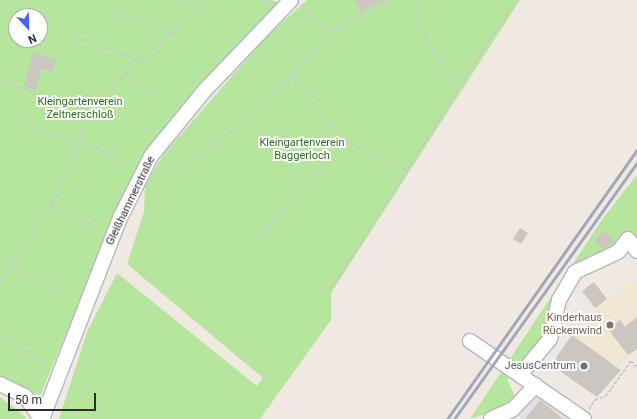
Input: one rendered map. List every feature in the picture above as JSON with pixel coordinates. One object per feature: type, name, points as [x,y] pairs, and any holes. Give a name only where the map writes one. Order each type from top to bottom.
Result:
[{"type":"street","name":"Gleißhammerstraße","points":[[42,419],[120,218],[151,156],[205,90],[291,0]]},
{"type":"street","points":[[520,375],[550,339],[559,300],[575,272],[618,252],[628,239],[637,250]]},
{"type":"street","points":[[470,341],[536,385],[587,414]]},
{"type":"street","points":[[0,384],[25,396],[42,419]]},
{"type":"street","points":[[491,419],[513,409],[536,385]]},
{"type":"path","points":[[181,0],[200,8]]},
{"type":"path","points":[[0,282],[52,206],[77,140],[92,111],[126,74],[208,0]]},
{"type":"path","points":[[298,0],[322,28],[338,27]]},
{"type":"path","points":[[184,168],[221,137],[234,131],[338,27],[390,0]]},
{"type":"path","points":[[419,0],[418,22],[456,91]]},
{"type":"path","points":[[333,287],[406,169],[515,0]]},
{"type":"path","points":[[112,11],[172,34]]},
{"type":"path","points":[[74,36],[142,61]]},
{"type":"path","points":[[296,69],[296,82],[344,140],[406,169]]},
{"type":"path","points":[[126,74],[153,93]]},
{"type":"path","points":[[0,81],[92,111]]},
{"type":"path","points":[[22,126],[77,140],[126,164]]},
{"type":"path","points":[[260,238],[344,140]]},
{"type":"path","points":[[52,206],[94,226]]},
{"type":"path","points":[[12,264],[62,291]]},
{"type":"path","points":[[0,335],[45,363]]},
{"type":"path","points":[[587,414],[595,400],[606,396],[630,361],[637,368]]},
{"type":"shaded area","name":"Kinderhaus Rückenwind","points":[[637,279],[637,349],[618,367],[576,337],[592,312]]},
{"type":"shaded area","points":[[540,394],[577,419],[519,419],[526,406]]},
{"type":"green space","name":"Kleingartenverein Zeltnerschloß","points":[[0,0],[272,0],[279,3],[156,138],[126,190],[40,396],[0,380]]},
{"type":"green space","name":"Kleingartenverein Baggerloch","points":[[307,0],[520,0],[331,293],[331,320],[260,419],[59,419],[87,332],[117,273],[257,386],[263,378],[127,264],[144,212],[145,186],[163,155],[267,36]]},
{"type":"green space","points":[[637,175],[637,240],[630,232],[613,251],[574,269],[539,350],[507,380],[516,398],[506,408],[470,419],[604,217]]},
{"type":"green space","points":[[0,397],[26,417],[25,419],[0,419]]},
{"type":"building","points":[[354,0],[383,0],[360,12]]},
{"type":"building","points":[[33,52],[57,60],[52,72],[42,69],[35,90],[24,86]]},
{"type":"building","points":[[520,228],[528,233],[521,244],[513,239]]},
{"type":"building","points":[[602,231],[614,240],[604,249],[594,242]]},
{"type":"building","points":[[594,282],[607,299],[595,308],[582,291]]},
{"type":"building","points":[[637,317],[637,349],[628,355],[608,329],[620,320],[625,327]]},
{"type":"building","name":"JesusCentrum","points":[[572,335],[621,370],[597,397],[551,365]]},
{"type":"building","points":[[540,400],[556,413],[563,419],[525,419]]},
{"type":"railway","points":[[447,419],[637,150]]},
{"type":"railway","points":[[454,419],[637,162]]},
{"type":"place","name":"Kinderhaus Rückenwind","points":[[610,325]]},
{"type":"place","name":"JesusCentrum","points":[[584,366]]}]
